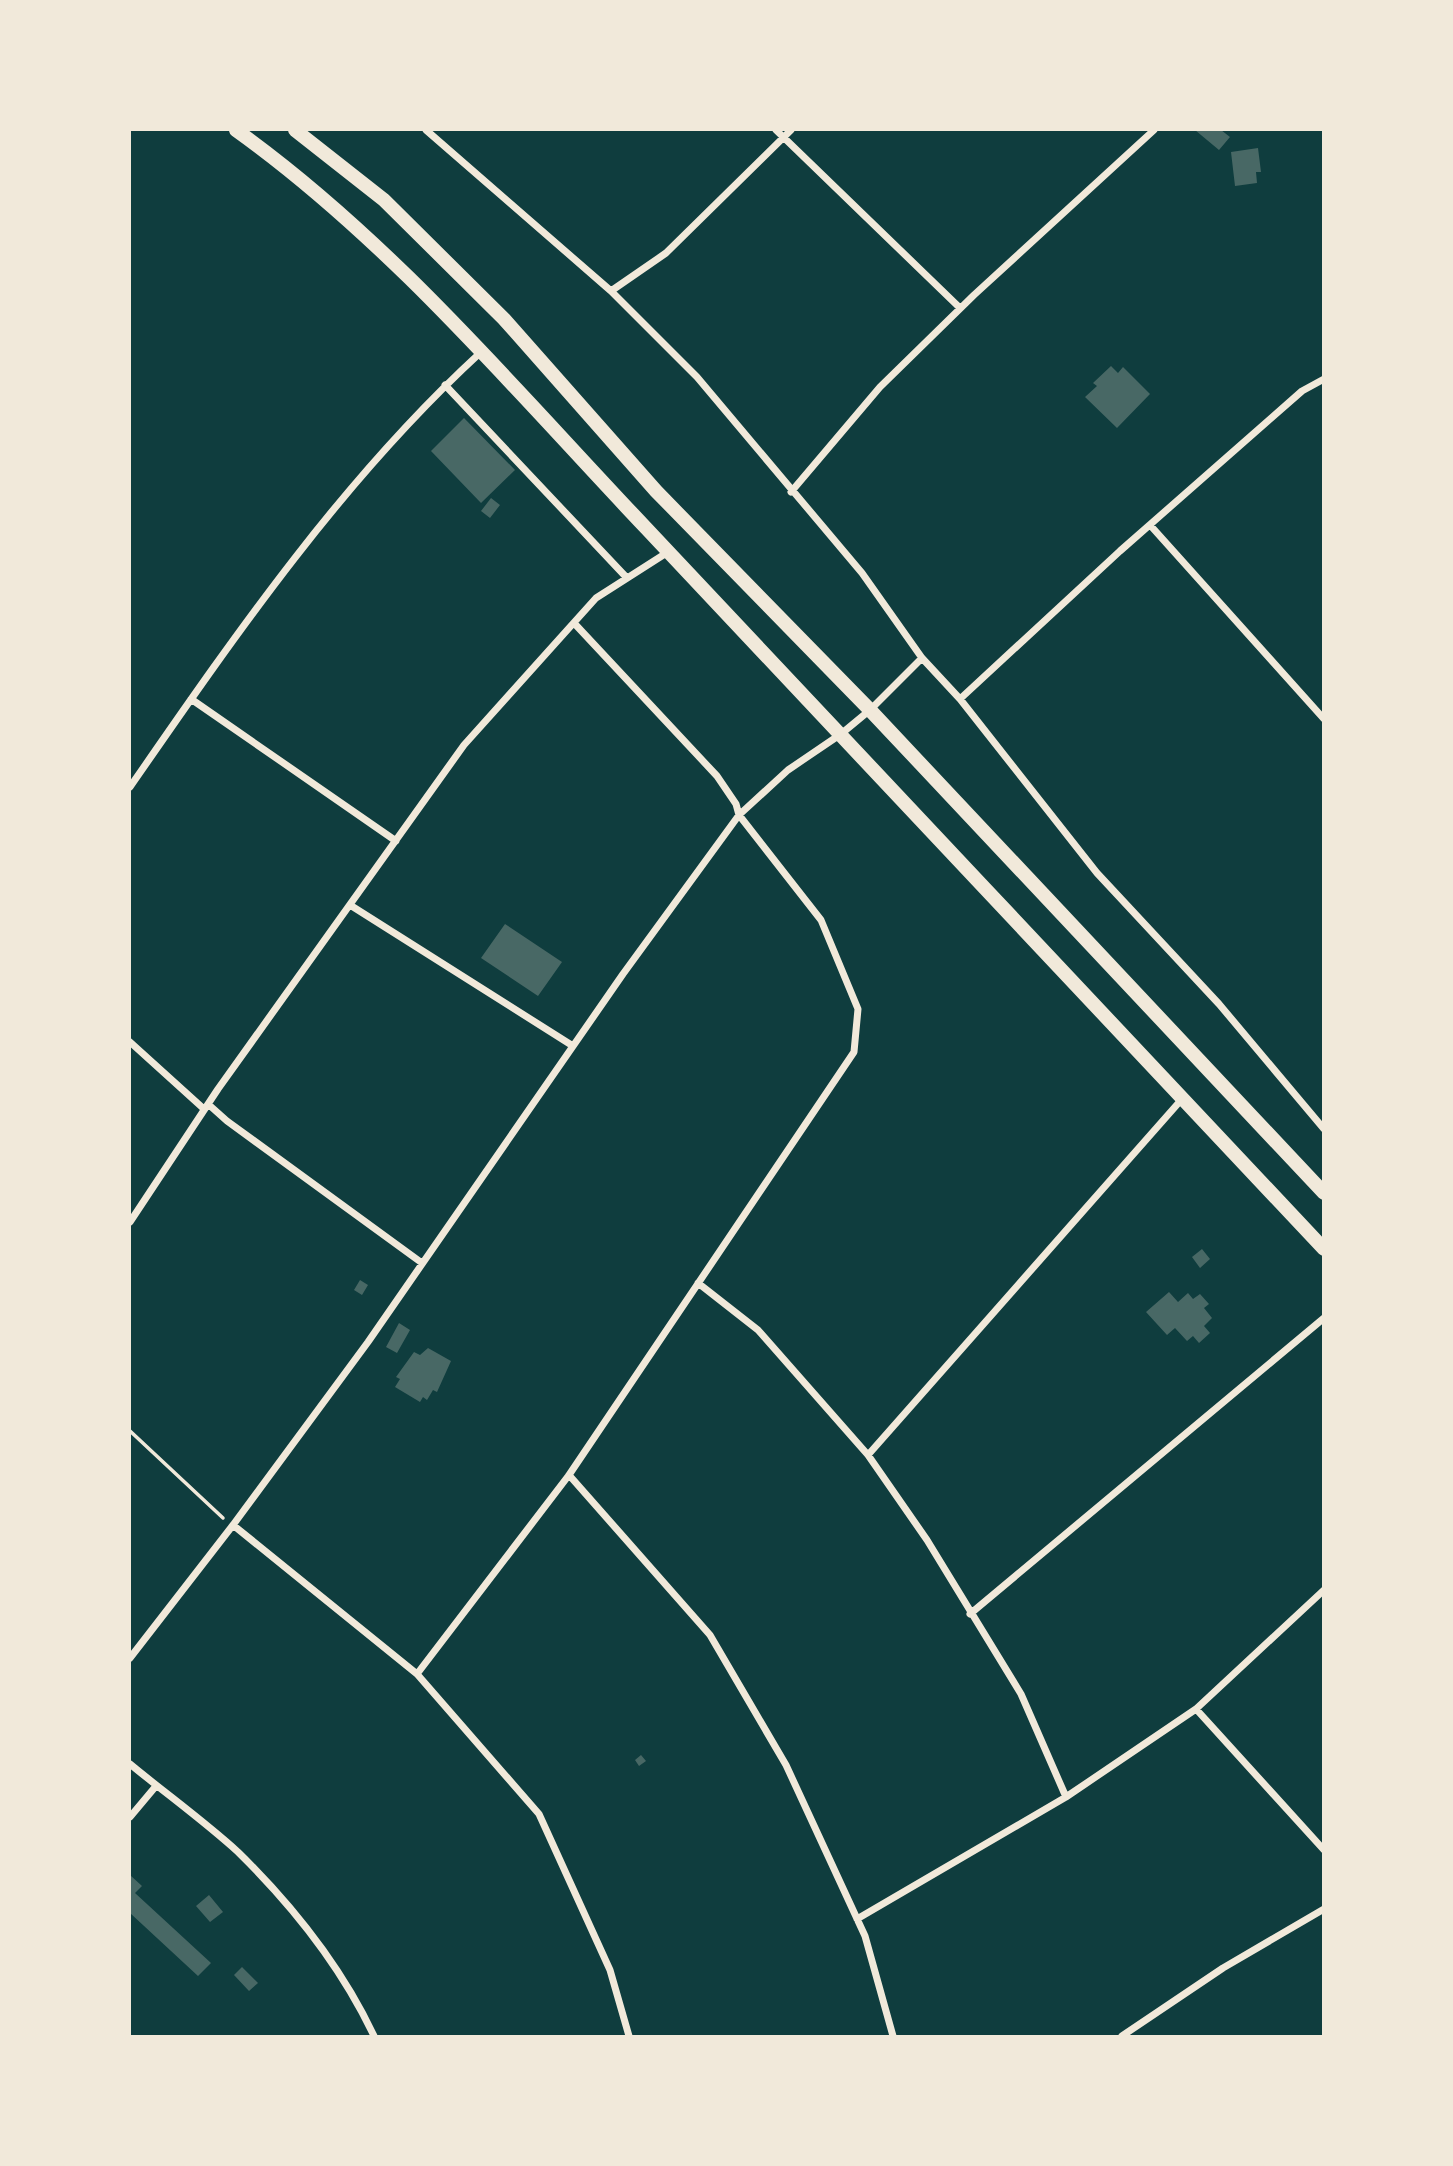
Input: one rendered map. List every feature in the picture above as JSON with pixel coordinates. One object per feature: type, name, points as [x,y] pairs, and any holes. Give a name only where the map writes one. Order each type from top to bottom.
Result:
[{"type":"main road","points":[[236,130],[284,164],[386,255],[841,734],[1324,1249]]},
{"type":"main road","points":[[295,130],[384,200],[504,319],[656,491],[870,710],[1324,1193]]},
{"type":"street","points":[[426,130],[611,291],[697,377],[791,492],[862,573],[922,658],[960,699],[1097,873],[1219,1004],[1324,1129]]},
{"type":"street","points":[[776,130],[960,308]]},
{"type":"street","points":[[611,291],[666,253],[791,130]]},
{"type":"street","points":[[791,492],[880,387],[960,308],[1154,130]]},
{"type":"street","points":[[130,787],[272,585],[386,446],[480,352]]},
{"type":"street","points":[[960,699],[1150,525],[1303,391],[1324,379]]},
{"type":"street","points":[[445,385],[626,579]]},
{"type":"street","points":[[1150,525],[1324,719]]},
{"type":"street","points":[[130,1222],[206,1107],[464,745],[596,598],[669,552]]},
{"type":"street","points":[[417,1674],[569,1475],[854,1052],[858,1009],[821,920],[739,815],[736,804],[717,776],[574,623]]},
{"type":"street","points":[[130,1658],[233,1525],[739,815],[788,770],[841,734],[870,710],[922,658]]},
{"type":"street","points":[[191,699],[396,841]]},
{"type":"street","points":[[350,905],[573,1046]]},
{"type":"street","points":[[130,1042],[206,1107],[422,1263]]},
{"type":"street","points":[[868,1455],[1183,1099]]},
{"type":"street","points":[[698,1283],[758,1331],[868,1455],[927,1540],[1021,1695],[1066,1797]]},
{"type":"street","points":[[970,1614],[1324,1318]]},
{"type":"street","points":[[569,1475],[710,1635],[786,1765],[865,1936],[893,2036]]},
{"type":"street","points":[[233,1525],[417,1674],[539,1814],[610,1970],[629,2036]]},
{"type":"street","points":[[857,1919],[1066,1797],[1196,1709],[1324,1590]]},
{"type":"street","points":[[1196,1709],[1324,1850]]},
{"type":"street","points":[[130,1764],[237,1852],[306,1926],[363,2014],[374,2036]]},
{"type":"street","points":[[130,1817],[156,1786]]},
{"type":"street","points":[[1122,2036],[1223,1969],[1324,1909]]},
{"type":"path","points":[[130,1431],[233,1525]]},
{"type":"building","points":[[1195,130],[1221,130],[1230,137],[1219,150]]},
{"type":"building","points":[[1258,148],[1261,172],[1256,172],[1257,183],[1235,186],[1231,152]]},
{"type":"building","points":[[1111,366],[1118,373],[1123,367],[1150,394],[1117,428],[1085,397],[1097,386],[1093,383]]},
{"type":"building","points":[[464,418],[515,470],[481,503],[431,451]]},
{"type":"building","points":[[491,498],[500,505],[490,518],[481,511]]},
{"type":"building","points":[[505,924],[562,962],[538,996],[481,958]]},
{"type":"building","points":[[1202,1249],[1210,1259],[1200,1268],[1192,1257]]},
{"type":"building","points":[[360,1280],[368,1285],[362,1295],[354,1290]]},
{"type":"building","points":[[1169,1292],[1178,1302],[1188,1293],[1193,1299],[1200,1294],[1209,1304],[1204,1308],[1212,1318],[1204,1326],[1210,1333],[1199,1343],[1193,1336],[1187,1341],[1175,1328],[1167,1335],[1146,1312]]},
{"type":"building","points":[[399,1323],[410,1330],[397,1353],[386,1347]]},
{"type":"building","points":[[428,1348],[451,1361],[437,1392],[433,1390],[427,1400],[423,1397],[420,1402],[395,1387],[400,1379],[396,1377],[414,1352],[420,1355]]},
{"type":"building","points":[[641,1755],[646,1761],[639,1766],[635,1760]]},
{"type":"building","points":[[130,1875],[142,1886],[135,1893],[211,1963],[198,1976],[130,1913]]},
{"type":"building","points":[[209,1895],[223,1912],[210,1922],[196,1906]]},
{"type":"building","points":[[242,1967],[258,1983],[249,1991],[234,1975]]}]
